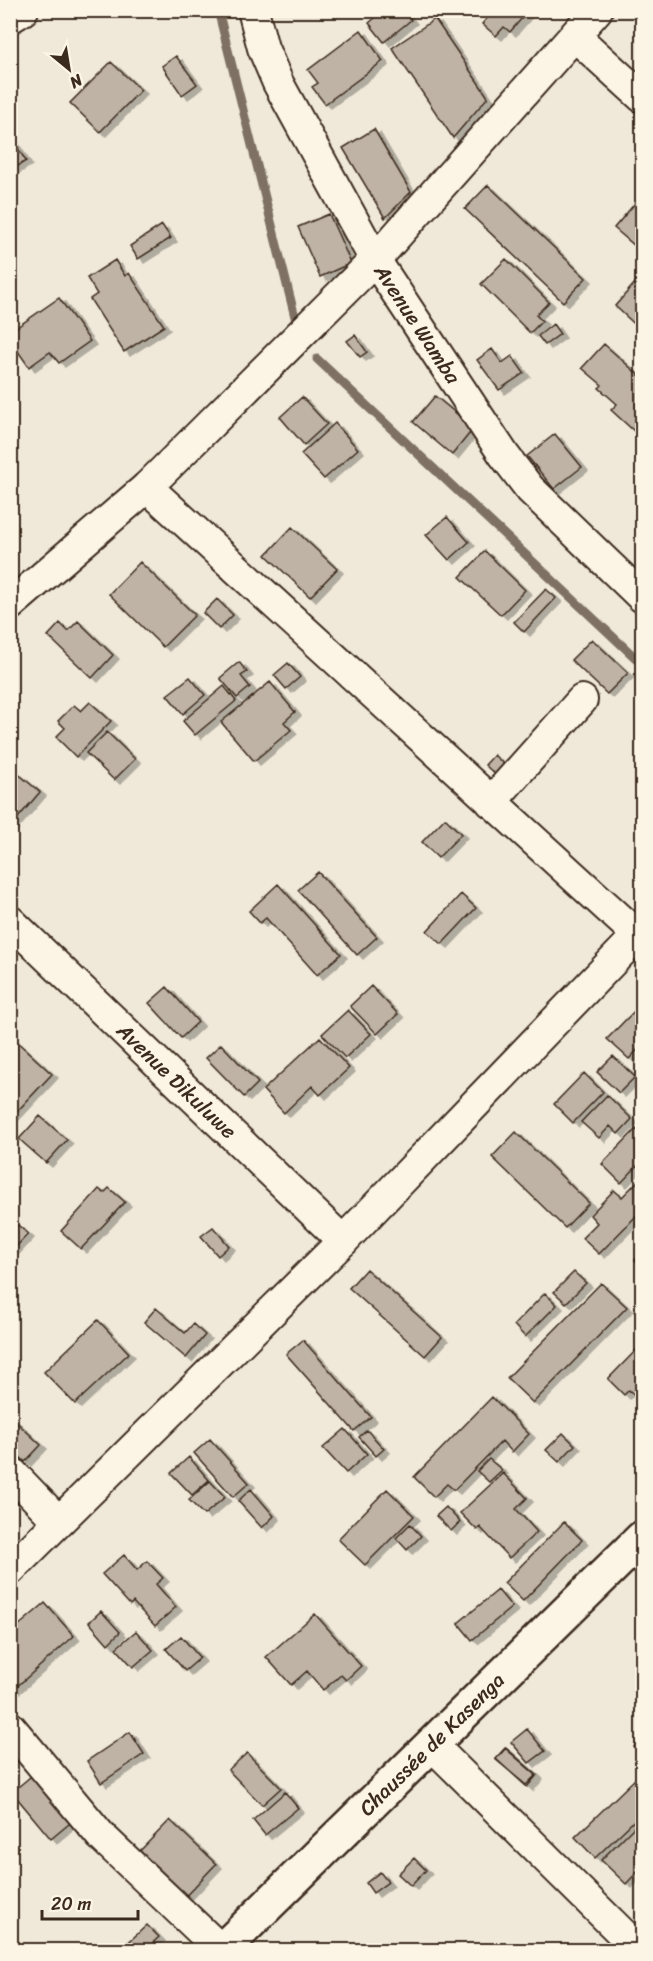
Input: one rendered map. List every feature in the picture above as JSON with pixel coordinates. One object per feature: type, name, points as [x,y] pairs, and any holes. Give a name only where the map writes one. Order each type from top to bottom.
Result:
[{"type":"main road","name":"Chaussée de Kasenga","points":[[222,1950],[642,1538]]},
{"type":"street","points":[[10,18],[23,10]]},
{"type":"street","name":"Avenue Wamba","points":[[253,10],[263,48],[278,83],[375,260],[504,455],[530,489],[642,597]]},
{"type":"street","points":[[10,605],[147,487],[375,260],[597,10]]},
{"type":"street","points":[[575,36],[642,97]]},
{"type":"street","points":[[10,1570],[343,1241],[640,937],[147,487]]},
{"type":"street","points":[[491,802],[582,700]]},
{"type":"street","name":"Avenue Dikuluwe","points":[[10,921],[343,1241]]},
{"type":"street","points":[[10,1471],[58,1521]]},
{"type":"street","points":[[10,1727],[101,1836],[222,1950]]},
{"type":"street","points":[[432,1746],[639,1950]]},
{"type":"building","points":[[384,10],[403,10],[411,20],[384,42],[369,23]]},
{"type":"building","points":[[485,10],[529,10],[510,32],[504,27],[496,36],[482,24],[490,15]]},
{"type":"building","points":[[435,19],[488,97],[453,138],[392,48]]},
{"type":"building","points":[[361,30],[383,61],[325,104],[312,87],[318,83],[308,70]]},
{"type":"building","points":[[176,56],[197,84],[182,95],[162,66]]},
{"type":"building","points":[[111,62],[141,90],[100,132],[70,103]]},
{"type":"building","points":[[374,129],[411,192],[385,218],[343,148]]},
{"type":"building","points":[[10,136],[26,161],[10,171]]},
{"type":"building","points":[[488,185],[586,278],[563,302],[465,209]]},
{"type":"building","points":[[642,195],[642,252],[614,228]]},
{"type":"building","points":[[329,214],[351,263],[320,277],[298,227]]},
{"type":"building","points":[[162,225],[171,238],[138,259],[130,246]]},
{"type":"building","points":[[506,259],[549,302],[536,315],[542,321],[530,333],[481,284]]},
{"type":"building","points":[[115,260],[125,276],[129,273],[164,326],[124,352],[90,299],[97,294],[87,278]]},
{"type":"building","points":[[642,275],[642,331],[615,306]]},
{"type":"building","points":[[59,298],[90,341],[59,363],[50,352],[29,367],[10,340],[10,332]]},
{"type":"building","points":[[553,324],[560,334],[545,345],[538,336]]},
{"type":"building","points":[[355,335],[367,352],[360,357],[347,341]]},
{"type":"building","points":[[604,344],[642,378],[642,425],[635,432],[611,410],[617,404],[599,388],[602,385],[582,368]]},
{"type":"building","points":[[492,349],[502,363],[512,356],[524,373],[499,390],[477,360]]},
{"type":"building","points":[[435,396],[474,428],[452,455],[413,422]]},
{"type":"building","points":[[302,397],[327,424],[304,445],[280,417]]},
{"type":"building","points":[[335,423],[358,449],[324,479],[301,454]]},
{"type":"building","points":[[555,434],[582,467],[554,489],[527,456]]},
{"type":"building","points":[[447,517],[469,542],[449,560],[426,535]]},
{"type":"building","points":[[642,520],[642,534],[635,527]]},
{"type":"building","points":[[292,527],[337,569],[310,597],[266,555]]},
{"type":"building","points":[[485,551],[525,590],[501,615],[460,577]]},
{"type":"building","points":[[140,562],[195,615],[163,647],[109,594]]},
{"type":"building","points":[[546,589],[556,598],[524,632],[514,622]]},
{"type":"building","points":[[217,599],[233,615],[219,629],[203,613]]},
{"type":"building","points":[[78,621],[113,655],[92,678],[48,636],[60,623],[68,631]]},
{"type":"building","points":[[592,639],[628,673],[607,694],[571,660]]},
{"type":"building","points":[[239,662],[247,672],[241,676],[250,687],[237,698],[220,678]]},
{"type":"building","points":[[288,663],[300,677],[286,689],[274,675]]},
{"type":"building","points":[[190,677],[205,695],[183,714],[167,695]]},
{"type":"building","points":[[270,682],[295,712],[284,722],[291,730],[254,761],[221,722]]},
{"type":"building","points":[[224,686],[236,701],[195,735],[183,721]]},
{"type":"building","points":[[90,702],[111,721],[76,757],[56,737],[65,728],[58,721],[74,705],[81,711]]},
{"type":"building","points":[[107,732],[135,759],[114,780],[86,753]]},
{"type":"building","points":[[494,755],[509,769],[500,779],[485,765]]},
{"type":"building","points":[[16,772],[40,792],[11,826],[10,779]]},
{"type":"building","points":[[445,818],[461,834],[438,858],[422,842]]},
{"type":"building","points":[[318,872],[377,937],[357,955],[298,890]]},
{"type":"building","points":[[278,884],[341,954],[317,975],[266,918],[260,923],[249,911]]},
{"type":"building","points":[[461,894],[476,908],[442,944],[427,931]]},
{"type":"building","points":[[371,986],[398,1014],[377,1034],[350,1006]]},
{"type":"building","points":[[167,987],[198,1022],[181,1038],[149,1003]]},
{"type":"building","points":[[642,1003],[642,1045],[629,1059],[607,1039]]},
{"type":"building","points":[[348,1010],[371,1034],[345,1058],[322,1034]]},
{"type":"building","points":[[320,1037],[349,1068],[320,1095],[312,1086],[284,1113],[263,1090]]},
{"type":"building","points":[[13,1038],[52,1074],[10,1119],[10,1041]]},
{"type":"building","points":[[221,1044],[258,1083],[244,1097],[206,1058]]},
{"type":"building","points":[[613,1056],[635,1077],[619,1093],[597,1072]]},
{"type":"building","points":[[584,1073],[603,1092],[573,1123],[554,1104]]},
{"type":"building","points":[[607,1095],[632,1119],[618,1134],[610,1126],[599,1138],[581,1122]]},
{"type":"building","points":[[40,1116],[67,1140],[46,1163],[19,1139]]},
{"type":"building","points":[[636,1129],[642,1135],[642,1161],[621,1183],[602,1164]]},
{"type":"building","points":[[516,1132],[589,1203],[565,1228],[492,1157]]},
{"type":"building","points":[[642,1177],[642,1210],[599,1254],[582,1238],[597,1223],[590,1215],[614,1190],[622,1197]]},
{"type":"building","points":[[109,1188],[125,1202],[81,1249],[61,1231],[99,1189],[104,1193]]},
{"type":"building","points":[[18,1225],[28,1234],[12,1251],[10,1233]]},
{"type":"building","points":[[213,1227],[229,1246],[218,1256],[201,1236]]},
{"type":"building","points":[[642,1252],[642,1267],[635,1260]]},
{"type":"building","points":[[366,1269],[442,1337],[425,1356],[349,1288]]},
{"type":"building","points":[[574,1272],[586,1283],[566,1303],[554,1292]]},
{"type":"building","points":[[601,1283],[627,1307],[533,1403],[507,1378]]},
{"type":"building","points":[[545,1293],[557,1305],[525,1337],[514,1325]]},
{"type":"building","points":[[156,1308],[185,1333],[193,1324],[205,1335],[186,1358],[144,1322]]},
{"type":"building","points":[[98,1320],[129,1353],[75,1404],[44,1372]]},
{"type":"building","points":[[303,1340],[371,1417],[354,1431],[286,1354]]},
{"type":"building","points":[[642,1344],[642,1413],[636,1407],[641,1402],[629,1390],[624,1395],[608,1379]]},
{"type":"building","points":[[492,1397],[529,1434],[512,1452],[502,1441],[454,1490],[447,1484],[434,1497],[414,1477]]},
{"type":"building","points":[[10,1416],[41,1445],[25,1462],[10,1447]]},
{"type":"building","points":[[345,1429],[367,1454],[346,1473],[323,1448]]},
{"type":"building","points":[[367,1430],[384,1449],[376,1456],[359,1437]]},
{"type":"building","points":[[563,1433],[575,1445],[559,1462],[546,1450]]},
{"type":"building","points":[[210,1439],[249,1483],[233,1497],[194,1453]]},
{"type":"building","points":[[189,1457],[209,1480],[192,1495],[171,1473]]},
{"type":"building","points":[[489,1459],[502,1470],[489,1482],[477,1471]]},
{"type":"building","points":[[503,1473],[527,1498],[516,1509],[537,1532],[509,1558],[480,1527],[477,1530],[460,1513]]},
{"type":"building","points":[[210,1481],[225,1497],[204,1515],[189,1500]]},
{"type":"building","points":[[251,1489],[274,1516],[262,1528],[238,1501]]},
{"type":"building","points":[[387,1489],[414,1516],[365,1565],[338,1539]]},
{"type":"building","points":[[446,1507],[460,1522],[451,1531],[436,1516]]},
{"type":"building","points":[[564,1522],[582,1540],[523,1601],[504,1583]]},
{"type":"building","points":[[410,1524],[421,1536],[407,1550],[396,1538]]},
{"type":"building","points":[[124,1555],[137,1570],[147,1561],[163,1578],[156,1584],[176,1607],[155,1626],[133,1602],[130,1605],[102,1574]]},
{"type":"building","points":[[498,1590],[512,1607],[472,1640],[458,1623]]},
{"type":"building","points":[[45,1603],[74,1636],[14,1689],[10,1685],[10,1633]]},
{"type":"building","points":[[101,1611],[120,1632],[108,1644],[89,1622]]},
{"type":"building","points":[[315,1614],[361,1666],[346,1680],[341,1675],[323,1690],[307,1671],[291,1685],[266,1657]]},
{"type":"building","points":[[136,1631],[153,1650],[133,1667],[116,1648]]},
{"type":"building","points":[[181,1636],[200,1658],[185,1671],[166,1649]]},
{"type":"building","points":[[527,1729],[545,1751],[529,1763],[511,1742]]},
{"type":"building","points":[[130,1732],[144,1754],[101,1783],[87,1761]]},
{"type":"building","points":[[642,1734],[642,1753],[634,1747]]},
{"type":"building","points":[[505,1748],[536,1775],[526,1785],[495,1759]]},
{"type":"building","points":[[506,1748],[537,1775],[527,1787],[496,1759]]},
{"type":"building","points":[[247,1753],[281,1788],[262,1805],[228,1770]]},
{"type":"building","points":[[36,1772],[75,1819],[51,1839],[12,1792]]},
{"type":"building","points":[[638,1776],[642,1781],[642,1813],[595,1858],[575,1837]]},
{"type":"building","points":[[285,1792],[298,1808],[265,1835],[253,1820]]},
{"type":"building","points":[[642,1819],[642,1867],[626,1884],[601,1860]]},
{"type":"building","points":[[170,1820],[216,1864],[180,1902],[134,1857]]},
{"type":"building","points":[[414,1858],[426,1870],[411,1886],[398,1874]]},
{"type":"building","points":[[380,1872],[388,1882],[373,1893],[366,1883]]},
{"type":"building","points":[[147,1925],[159,1937],[145,1950],[120,1950]]},
{"type":"waterway","points":[[218,10],[297,325]]},
{"type":"waterway","points":[[317,359],[642,664]]}]
